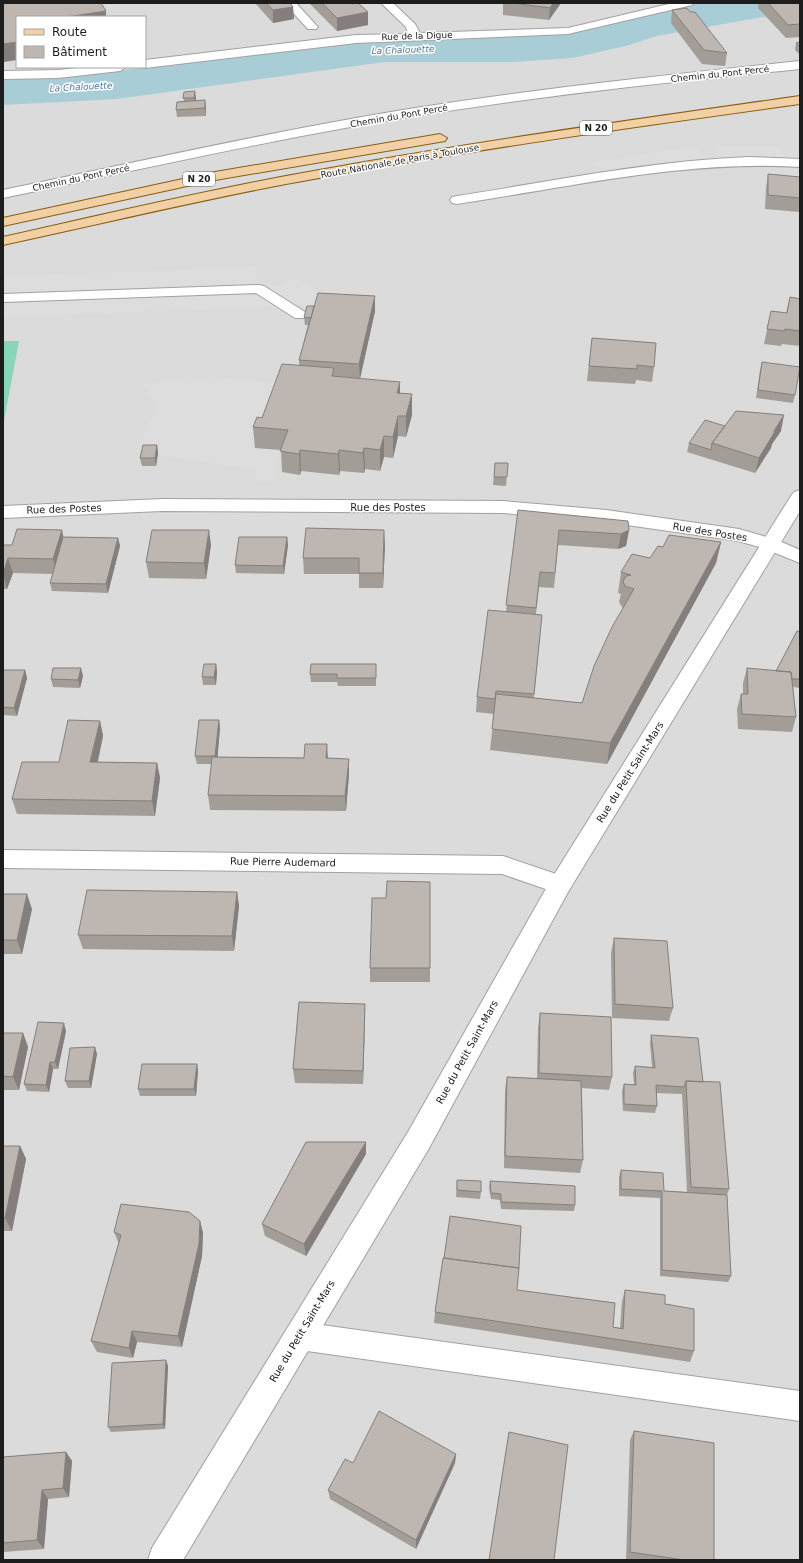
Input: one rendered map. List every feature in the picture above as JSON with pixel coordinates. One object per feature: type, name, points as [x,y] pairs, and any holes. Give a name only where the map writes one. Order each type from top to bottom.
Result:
[{"type":"main road","name":"Route Nationale de Paris à Toulouse","points":[[3,241],[225,192],[393,161],[576,131],[800,100]]},
{"type":"main road","name":"Route Nationale de Paris à Toulouse","points":[[3,222],[215,176],[456,136]]},
{"type":"street","points":[[290,3],[312,27]]},
{"type":"street","points":[[387,3],[411,26],[415,36]]},
{"type":"street","name":"Rue de la Digue","points":[[146,63],[356,39],[549,33],[568,31],[688,3]]},
{"type":"street","points":[[622,6],[636,15]]},
{"type":"street","name":"Chemin du Pont Percé","points":[[3,194],[286,136],[408,113],[520,97],[800,65]]},
{"type":"street","points":[[3,75],[58,74],[111,68]]},
{"type":"street","points":[[457,200],[646,170],[712,162],[769,160],[800,163]]},
{"type":"street","name":"Rue du Petit Saint-Mars","points":[[164,1560],[418,1141],[560,885],[800,496]]},
{"type":"street","name":"Rue des Postes","points":[[3,512],[162,505],[502,507],[606,516],[716,531],[739,535],[770,544],[800,557]]},
{"type":"street","name":"Rue Pierre Audemard","points":[[3,859],[503,865],[560,885]]},
{"type":"lane","points":[[3,298],[259,289],[300,315]]},
{"type":"lane","points":[[300,1336],[800,1406]]},
{"type":"shaded area","points":[[3,3],[800,3],[800,1560],[3,1560]]},
{"type":"shaded area","points":[[697,147],[706,158],[606,174],[594,162]]},
{"type":"shaded area","points":[[714,147],[781,147],[785,157],[716,158]]},
{"type":"shaded area","points":[[257,267],[258,279],[275,288],[296,278],[330,297],[307,305],[3,317],[3,277]]},
{"type":"shaded area","points":[[191,376],[196,380],[208,377],[284,384],[282,450],[273,482],[254,481],[257,469],[136,452],[158,406],[143,385]]},
{"type":"green space","points":[[3,341],[19,341],[3,426]]},
{"type":"building","points":[[3,3],[101,3],[106,11],[73,16],[16,16],[16,42],[3,44]]},
{"type":"building","points":[[266,3],[290,3],[293,7],[273,10]]},
{"type":"building","points":[[322,3],[358,3],[368,12],[337,18]]},
{"type":"building","points":[[512,3],[553,3],[550,8]]},
{"type":"building","points":[[768,3],[800,3],[800,24],[788,25]]},
{"type":"building","points":[[687,8],[690,12],[695,12],[727,53],[704,50],[672,10]]},
{"type":"building","points":[[195,91],[194,98],[183,98],[184,92]]},
{"type":"building","points":[[205,100],[205,108],[176,110],[177,102]]},
{"type":"building","points":[[768,174],[800,177],[800,198],[768,195]]},
{"type":"building","points":[[318,293],[375,296],[359,364],[299,360]]},
{"type":"building","points":[[790,297],[800,299],[800,331],[767,329],[771,311],[787,313]]},
{"type":"building","points":[[307,306],[314,306],[311,318],[304,317]]},
{"type":"building","points":[[592,338],[656,343],[654,367],[637,365],[637,369],[589,366]]},
{"type":"building","points":[[762,362],[800,367],[795,395],[758,390]]},
{"type":"building","points":[[282,364],[334,368],[332,376],[400,382],[397,393],[412,394],[406,416],[398,416],[393,437],[384,436],[380,450],[364,448],[363,453],[339,450],[338,454],[300,450],[299,454],[280,451],[288,430],[253,427],[257,417],[262,418]]},
{"type":"building","points":[[736,411],[784,415],[759,458],[712,443]]},
{"type":"building","points":[[705,420],[725,426],[712,443],[711,450],[689,443]]},
{"type":"building","points":[[143,445],[157,445],[155,458],[140,458]]},
{"type":"building","points":[[495,463],[508,463],[507,477],[494,477]]},
{"type":"building","points":[[518,510],[628,521],[629,530],[621,534],[559,530],[555,573],[540,572],[536,608],[506,605]]},
{"type":"building","points":[[306,528],[384,530],[383,573],[359,573],[359,558],[303,558]]},
{"type":"building","points":[[17,529],[62,530],[53,559],[8,558],[3,574],[3,545],[12,545]]},
{"type":"building","points":[[152,530],[209,530],[204,563],[146,562]]},
{"type":"building","points":[[669,535],[721,542],[610,743],[492,729],[496,694],[582,703],[594,666],[612,627],[634,589],[625,586],[623,581],[626,576],[631,575],[621,572],[632,554],[650,558],[658,546],[663,547]]},
{"type":"building","points":[[63,537],[118,538],[106,584],[50,583]]},
{"type":"building","points":[[239,537],[287,537],[283,566],[235,565]]},
{"type":"building","points":[[488,610],[542,615],[534,694],[496,691],[495,699],[477,697]]},
{"type":"building","points":[[797,631],[800,632],[800,679],[792,679],[791,672],[776,671]]},
{"type":"building","points":[[204,664],[216,664],[214,677],[202,677]]},
{"type":"building","points":[[311,664],[376,664],[376,678],[337,678],[337,674],[310,674]]},
{"type":"building","points":[[53,668],[81,668],[78,680],[51,679]]},
{"type":"building","points":[[747,668],[791,672],[796,717],[742,714],[741,694],[748,694]]},
{"type":"building","points":[[3,670],[25,670],[14,708],[3,707]]},
{"type":"building","points":[[68,720],[100,721],[90,762],[157,763],[152,801],[12,799],[22,762],[59,762]]},
{"type":"building","points":[[199,720],[219,720],[215,756],[195,756]]},
{"type":"building","points":[[305,744],[327,744],[326,758],[349,759],[345,796],[208,795],[212,757],[304,758]]},
{"type":"building","points":[[387,881],[430,882],[430,968],[370,968],[372,898],[386,898]]},
{"type":"building","points":[[87,890],[237,892],[232,936],[78,935]]},
{"type":"building","points":[[3,894],[27,894],[17,940],[3,940]]},
{"type":"building","points":[[614,938],[667,941],[673,1008],[615,1004]]},
{"type":"building","points":[[299,1002],[365,1004],[363,1071],[293,1069]]},
{"type":"building","points":[[540,1013],[611,1017],[612,1077],[539,1073]]},
{"type":"building","points":[[38,1022],[64,1023],[55,1062],[50,1062],[46,1085],[24,1084]]},
{"type":"building","points":[[3,1033],[23,1033],[13,1077],[3,1076]]},
{"type":"building","points":[[651,1035],[698,1038],[703,1082],[686,1081],[684,1087],[656,1085],[657,1106],[624,1104],[624,1084],[636,1085],[635,1066],[655,1068]]},
{"type":"building","points":[[95,1047],[89,1081],[65,1081],[70,1048]]},
{"type":"building","points":[[142,1064],[197,1064],[194,1089],[138,1089]]},
{"type":"building","points":[[507,1077],[581,1081],[583,1160],[505,1156]]},
{"type":"building","points":[[686,1081],[720,1082],[729,1189],[691,1187]]},
{"type":"building","points":[[306,1142],[366,1142],[304,1244],[262,1224]]},
{"type":"building","points":[[3,1146],[20,1146],[5,1218],[3,1218]]},
{"type":"building","points":[[621,1170],[663,1173],[664,1191],[727,1195],[731,1276],[662,1270],[662,1191],[621,1189]]},
{"type":"building","points":[[457,1180],[481,1181],[481,1192],[457,1190]]},
{"type":"building","points":[[490,1181],[575,1186],[575,1205],[501,1202],[501,1194],[491,1193]]},
{"type":"building","points":[[121,1204],[189,1212],[200,1221],[199,1244],[178,1336],[132,1331],[129,1348],[91,1341],[121,1235],[114,1232]]},
{"type":"building","points":[[450,1216],[521,1226],[519,1268],[444,1258]]},
{"type":"building","points":[[443,1258],[519,1268],[517,1290],[615,1303],[613,1327],[623,1329],[625,1290],[665,1295],[665,1304],[694,1309],[694,1351],[435,1312]]},
{"type":"building","points":[[166,1360],[163,1424],[108,1427],[112,1363]]},
{"type":"building","points":[[379,1411],[456,1454],[416,1540],[328,1490],[345,1459],[353,1463]]},
{"type":"building","points":[[634,1431],[714,1443],[714,1560],[684,1560],[630,1552]]},
{"type":"building","points":[[509,1432],[568,1445],[554,1560],[489,1560]]},
{"type":"building","points":[[66,1452],[63,1488],[42,1490],[37,1540],[3,1543],[3,1457]]},
{"type":"waterway","name":"La Chalouette","points":[[3,91],[85,88],[117,85],[384,49],[513,49],[572,45],[611,37],[648,25],[741,7],[776,3]]}]
